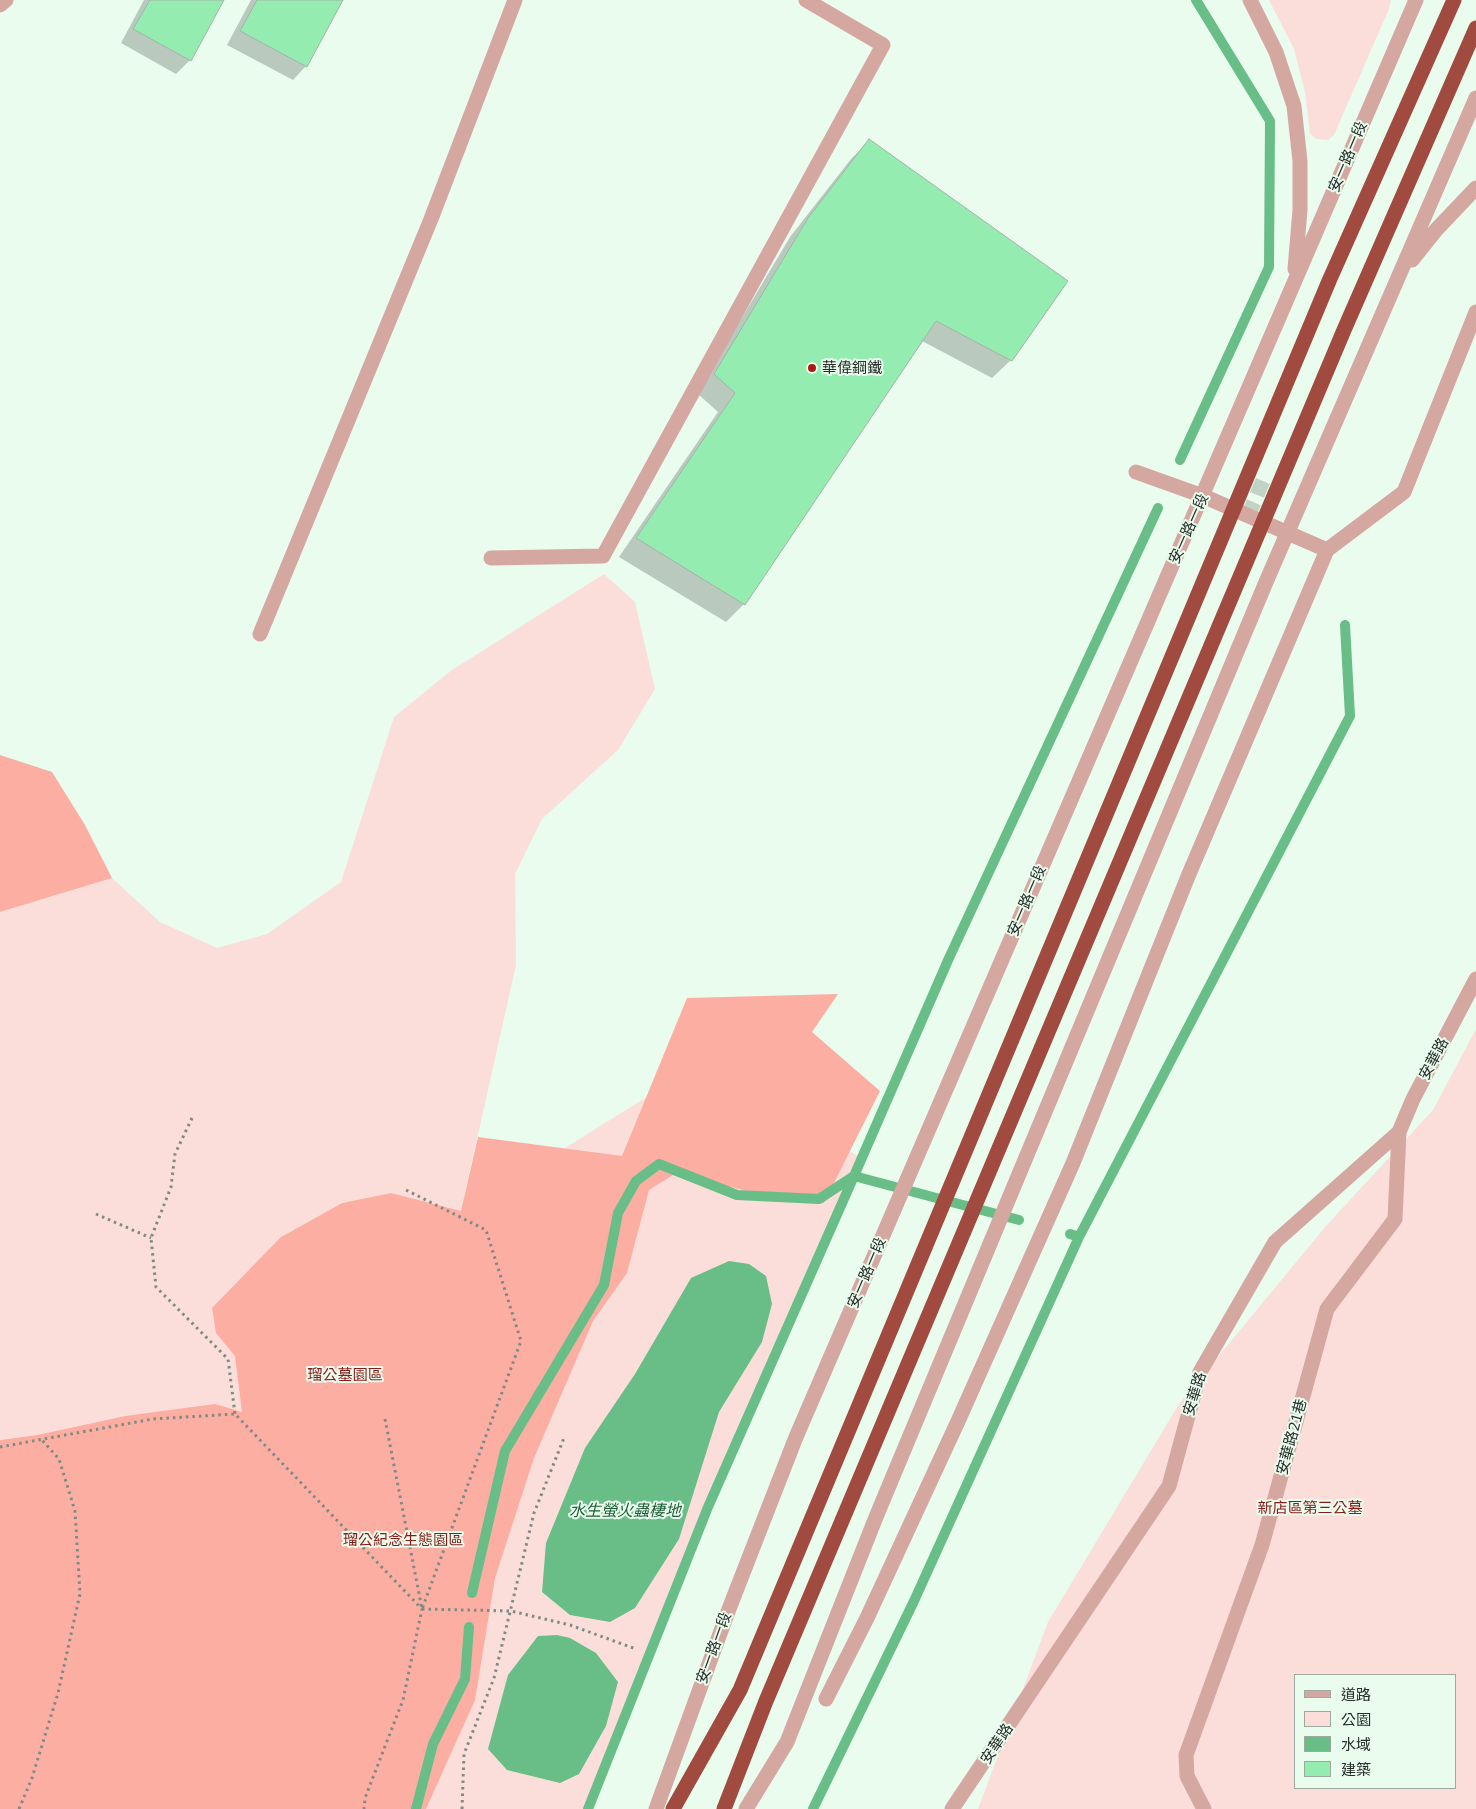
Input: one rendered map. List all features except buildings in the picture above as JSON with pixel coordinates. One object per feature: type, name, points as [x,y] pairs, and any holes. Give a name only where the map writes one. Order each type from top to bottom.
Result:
[{"type":"highway","points":[[673,1809],[740,1690],[1329,281],[1454,0]]},
{"type":"highway","points":[[724,1809],[774,1683],[1344,330],[1476,28]]},
{"type":"street","points":[[0,6],[6,0]]},
{"type":"street","points":[[260,634],[431,219],[515,0]]},
{"type":"street","points":[[491,558],[603,556],[883,45],[806,0]]},
{"type":"street","points":[[1250,0],[1276,52],[1294,106],[1300,161],[1300,210],[1294,282]]},
{"type":"street","name":"安一路一段","points":[[656,1809],[728,1609],[796,1437],[1416,0]]},
{"type":"street","points":[[746,1809],[787,1742],[879,1507],[1266,582],[1476,98]]},
{"type":"street","points":[[1400,275],[1436,230],[1476,188]]},
{"type":"street","points":[[826,1699],[867,1618],[951,1437],[1073,1163],[1189,874],[1327,550],[1404,492],[1476,312]]},
{"type":"street","points":[[1136,472],[1203,496],[1327,550]]},
{"type":"street","name":"安華路","points":[[954,1808],[1169,1486],[1200,1372],[1275,1242],[1399,1132],[1413,1099],[1476,979]]},
{"type":"street","name":"安華路21巷","points":[[1204,1809],[1188,1776],[1186,1756],[1262,1545],[1327,1308],[1395,1219],[1399,1132]]},
{"type":"path","points":[[192,1118],[175,1154],[171,1187],[151,1238],[156,1287],[228,1360],[235,1414],[422,1609],[510,1611],[570,1625],[636,1649]]},
{"type":"path","points":[[364,1809],[365,1798],[403,1700],[422,1609],[521,1341],[486,1230],[406,1190]]},
{"type":"path","points":[[96,1214],[151,1238]]},
{"type":"path","points":[[0,1447],[153,1419],[235,1414]]},
{"type":"path","points":[[385,1419],[422,1609]]},
{"type":"path","points":[[462,1809],[464,1754],[494,1678],[534,1513],[564,1438]]},
{"type":"path","points":[[19,1809],[32,1778],[58,1693],[80,1594],[75,1511],[59,1459],[40,1439]]},
{"type":"green space","points":[[1269,0],[1391,0],[1389,9],[1334,135],[1328,140],[1317,139],[1310,134],[1305,92],[1294,49]]},
{"type":"green space","name":"瑠公墓園區","points":[[604,574],[635,602],[655,689],[618,750],[542,819],[515,874],[516,965],[464,1197],[560,1151],[650,1095],[728,1086],[858,1156],[704,1506],[585,1809],[0,1809],[0,1693],[160,1412],[125,1416],[37,1435],[0,1440],[0,912],[112,878],[160,922],[217,948],[267,934],[341,882],[394,717],[452,670]],"holes":[[[391,1193],[281,1237],[342,1203]]]},
{"type":"green space","points":[[0,755],[52,772],[85,825],[112,878],[0,912]]},
{"type":"green space","name":"瑠公紀念生態園區","points":[[838,994],[812,1032],[880,1091],[824,1203],[786,1201],[676,1173],[649,1190],[627,1273],[593,1321],[534,1458],[495,1578],[475,1700],[426,1809],[0,1809],[0,1440],[37,1435],[125,1416],[215,1404],[242,1412],[235,1356],[216,1333],[212,1308],[281,1237],[342,1203],[391,1193],[461,1211],[478,1137],[622,1156],[687,998]]},
{"type":"green space","name":"新店區第三公墓","points":[[1476,1029],[1476,1809],[978,1809],[1048,1622],[1179,1404],[1326,1226],[1433,1110]]},
{"type":"water","name":"水生螢火蟲棲地","points":[[729,1261],[749,1264],[766,1276],[772,1304],[762,1342],[719,1412],[679,1539],[635,1608],[610,1622],[570,1615],[542,1592],[546,1543],[585,1448],[635,1374],[691,1278]]},
{"type":"water","points":[[557,1635],[570,1638],[596,1653],[618,1682],[606,1726],[579,1774],[560,1783],[507,1770],[488,1749],[508,1675],[538,1636]]},
{"type":"waterway","points":[[1180,460],[1269,267],[1270,121],[1196,0]]},
{"type":"waterway","points":[[472,1593],[505,1451],[604,1285],[618,1213],[636,1181],[659,1164],[737,1195],[819,1199],[854,1176],[949,958],[1158,508]]},
{"type":"waterway","points":[[1070,1234],[1079,1237],[1350,716],[1345,625]]},
{"type":"waterway","points":[[588,1809],[708,1507],[854,1176],[1019,1220]]},
{"type":"waterway","points":[[813,1809],[914,1601],[1079,1237]]},
{"type":"waterway","points":[[416,1809],[433,1744],[465,1679],[469,1627]]},
{"type":"tunnel","points":[[1248,516],[1265,476]]},
{"type":"place","name":"華偉鋼鐵","points":[[812,368]]}]
